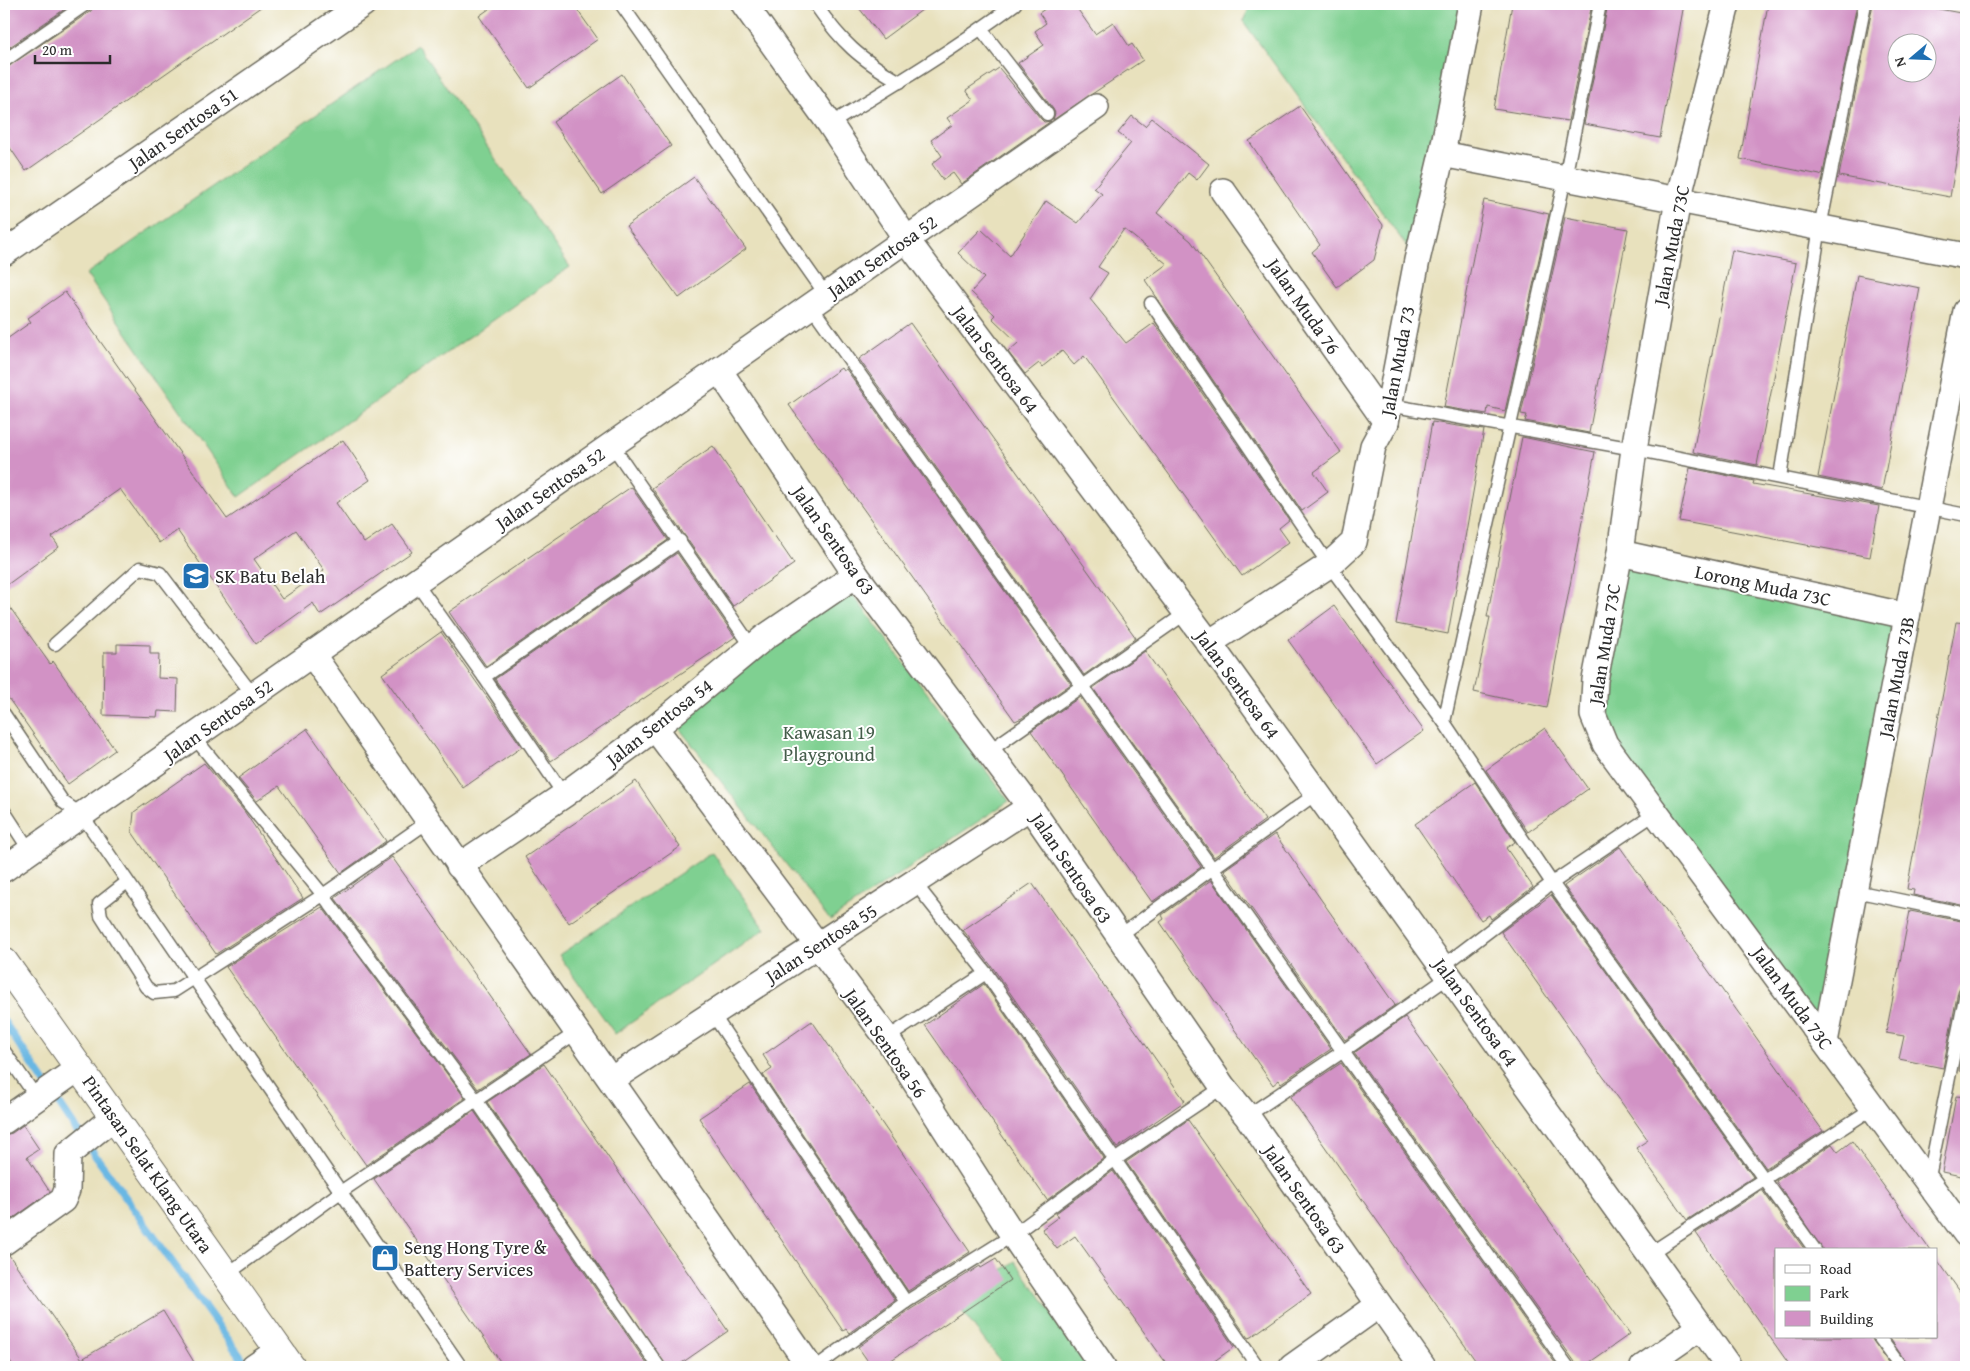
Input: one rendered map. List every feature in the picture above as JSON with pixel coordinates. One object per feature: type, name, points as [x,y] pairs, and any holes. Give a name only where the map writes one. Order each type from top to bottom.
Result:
[{"type":"highway","name":"Pintasan Selat Klang Utara","points":[[4,962],[285,1359]]},
{"type":"street","name":"Jalan Sentosa 51","points":[[7,243],[362,4]]},
{"type":"street","name":"Jalan Sentosa 64","points":[[744,4],[830,124],[906,239],[1209,644],[1650,1254],[1729,1367]]},
{"type":"street","name":"Jalan Muda 73","points":[[1209,644],[1329,565],[1354,542],[1373,446],[1387,413],[1417,260],[1442,154],[1471,4]]},
{"type":"street","name":"Jalan Muda 73C","points":[[1727,4],[1678,200],[1634,449],[1620,553],[1595,680],[1593,715],[1605,744],[1966,1234]]},
{"type":"street","name":"Jalan Sentosa 52","points":[[4,869],[1096,106]]},
{"type":"street","points":[[1442,154],[1966,256]]},
{"type":"street","name":"Jalan Muda 76","points":[[1223,191],[1387,413]]},
{"type":"street","name":"Jalan Muda 73B","points":[[1825,1042],[1966,311]]},
{"type":"street","name":"Jalan Sentosa 63","points":[[719,370],[856,575],[1030,807],[1223,1087],[1247,1116],[1423,1367]]},
{"type":"street","name":"Lorong Muda 73C","points":[[1620,553],[1907,616]]},
{"type":"street","name":"Jalan Sentosa 54","points":[[459,866],[564,795],[655,728],[752,647],[856,575]]},
{"type":"street","points":[[312,654],[459,866],[612,1079],[810,1367]]},
{"type":"street","name":"Jalan Sentosa 56","points":[[655,728],[816,946],[887,1038],[1013,1235],[1103,1367]]},
{"type":"street","name":"Jalan Sentosa 55","points":[[612,1079],[1030,807]]},
{"type":"street","points":[[4,1121],[79,1068]]},
{"type":"street","points":[[4,1242],[64,1200],[67,1190],[68,1154],[114,1117]]},
{"type":"street","points":[[1292,1367],[1379,1305]]},
{"type":"street","points":[[1643,1367],[1701,1327]]},
{"type":"street","points":[[254,1367],[285,1359]]},
{"type":"lane","points":[[4,61],[86,4]]},
{"type":"lane","points":[[621,4],[819,300],[1082,686],[1568,1367]]},
{"type":"lane","points":[[815,4],[837,35],[856,53],[900,82]]},
{"type":"lane","points":[[830,124],[900,82],[1016,4]]},
{"type":"lane","points":[[1444,722],[1565,178],[1600,4]]},
{"type":"lane","points":[[1780,477],[1820,227],[1866,4]]},
{"type":"lane","points":[[981,29],[1047,114]]},
{"type":"lane","points":[[1151,303],[1329,565],[1444,722],[1552,883],[1814,1248]]},
{"type":"lane","points":[[1387,413],[1509,428],[1634,449],[1966,515]]},
{"type":"lane","points":[[612,445],[752,647]]},
{"type":"lane","points":[[484,677],[680,541]]},
{"type":"lane","points":[[55,644],[140,568],[160,574],[253,695]]},
{"type":"lane","points":[[416,582],[484,677],[564,795]]},
{"type":"lane","points":[[989,752],[1186,613]]},
{"type":"lane","points":[[4,714],[63,802],[82,815],[342,1191],[461,1367]]},
{"type":"lane","points":[[194,737],[323,895],[476,1100],[658,1367]]},
{"type":"lane","points":[[1119,936],[1317,793]]},
{"type":"lane","points":[[4,811],[30,851]]},
{"type":"lane","points":[[1247,1116],[1342,1052],[1446,971],[1552,883],[1656,813]]},
{"type":"lane","points":[[127,882],[99,904],[105,926],[146,987],[154,993],[174,991],[194,976],[323,895],[429,821]]},
{"type":"lane","points":[[914,882],[986,973],[1113,1161],[1258,1367]]},
{"type":"lane","points":[[1855,891],[1966,914]]},
{"type":"lane","points":[[887,1038],[986,973]]},
{"type":"lane","points":[[1928,1182],[1966,993]]},
{"type":"lane","points":[[712,1013],[906,1302]]},
{"type":"lane","points":[[226,1275],[342,1191],[577,1032]]},
{"type":"lane","points":[[4,1051],[37,1098]]},
{"type":"lane","points":[[816,1367],[906,1302],[1013,1235],[1113,1161],[1223,1087]]},
{"type":"lane","points":[[1650,1254],[1874,1108]]},
{"type":"lane","points":[[1880,1338],[1901,1367]]},
{"type":"green space","points":[[1251,4],[1464,4],[1416,259],[1243,21]]},
{"type":"green space","points":[[417,45],[570,267],[239,497],[86,274]]},
{"type":"green space","points":[[1620,553],[1907,616],[1825,1042],[1593,715]]},
{"type":"green space","name":"Kawasan 19 Playground","points":[[846,586],[1009,801],[830,920],[668,714]]},
{"type":"green space","points":[[712,852],[765,929],[615,1034],[559,955]]},
{"type":"green space","points":[[1015,1261],[1090,1367],[1005,1367],[955,1302]]},
{"type":"building","points":[[4,4],[72,4],[4,51]]},
{"type":"building","points":[[94,4],[265,4],[26,171],[4,139],[4,69],[91,11]]},
{"type":"building","points":[[496,4],[573,4],[598,39],[529,88],[479,16]]},
{"type":"building","points":[[856,4],[930,4],[883,39]]},
{"type":"building","points":[[1052,4],[1074,4],[1095,34],[1113,22],[1129,46],[1132,44],[1143,60],[1053,120],[1055,113],[1053,109],[1018,63],[1044,45],[1035,31],[1046,23],[1039,13]]},
{"type":"building","points":[[1512,4],[1592,4],[1568,121],[1494,109]]},
{"type":"building","points":[[1608,4],[1684,4],[1660,138],[1584,124]]},
{"type":"building","points":[[1768,4],[1857,4],[1823,173],[1820,175],[1740,159]]},
{"type":"building","points":[[1873,4],[1912,4],[1966,14],[1966,104],[1950,197],[1839,176]]},
{"type":"building","points":[[999,68],[1041,119],[1044,122],[1051,121],[961,184],[953,173],[943,180],[932,164],[942,156],[931,140],[952,125],[947,118],[973,100],[966,90]]},
{"type":"building","points":[[622,74],[671,146],[602,194],[553,122]]},
{"type":"building","points":[[1300,106],[1383,225],[1374,260],[1337,287],[1312,252],[1320,245],[1249,141]]},
{"type":"building","points":[[1132,116],[1145,126],[1152,118],[1209,164],[1197,180],[1188,173],[1157,213],[1191,241],[1341,452],[1314,472],[1328,492],[1302,511],[1145,280],[1167,264],[1124,229],[1098,267],[1108,273],[1090,299],[1126,343],[1154,323],[1289,520],[1279,528],[1289,542],[1242,576],[1084,356],[1074,365],[1062,351],[1042,367],[1039,363],[1025,374],[1008,352],[1018,343],[992,318],[995,315],[971,292],[984,278],[958,253],[981,229],[1010,256],[1046,201],[1078,223],[1102,194],[1094,188],[1131,143],[1118,133]]},
{"type":"building","points":[[694,177],[746,249],[679,298],[626,226]]},
{"type":"building","points":[[1484,200],[1549,214],[1505,411],[1488,407],[1487,414],[1444,407]]},
{"type":"building","points":[[1565,217],[1628,229],[1589,433],[1525,421],[1527,415],[1521,414]]},
{"type":"building","points":[[1732,250],[1796,263],[1757,465],[1693,452]]},
{"type":"building","points":[[1857,275],[1920,288],[1882,490],[1818,477]]},
{"type":"building","points":[[65,292],[227,519],[343,440],[370,480],[336,503],[364,543],[392,524],[412,552],[320,615],[313,603],[256,644],[177,530],[159,543],[120,489],[52,537],[59,547],[4,587],[4,341],[31,322],[28,318]],"holes":[[[296,530],[324,570],[282,599],[254,559]]]},
{"type":"building","points":[[910,323],[1136,638],[1084,675],[859,359]]},
{"type":"building","points":[[841,368],[843,371],[846,369],[1071,684],[1022,718],[1015,721],[789,405]]},
{"type":"building","points":[[1432,422],[1484,430],[1448,634],[1396,624]]},
{"type":"building","points":[[1522,437],[1595,452],[1547,708],[1474,692],[1490,617],[1487,617]]},
{"type":"building","points":[[713,446],[794,564],[733,606],[652,488]]},
{"type":"building","points":[[1690,468],[1754,481],[1753,484],[1879,506],[1870,557],[1679,521]]},
{"type":"building","points":[[631,487],[668,540],[486,666],[449,612]]},
{"type":"building","points":[[677,553],[735,637],[551,761],[495,679]]},
{"type":"building","points":[[4,599],[50,664],[53,661],[115,750],[68,784],[4,692]]},
{"type":"building","points":[[1334,606],[1424,731],[1377,764],[1288,640]]},
{"type":"building","points":[[1956,622],[1966,623],[1966,906],[1913,895],[1914,890],[1907,889]]},
{"type":"building","points":[[441,632],[522,747],[463,788],[382,674]]},
{"type":"building","points":[[117,644],[150,645],[150,654],[159,654],[158,678],[178,679],[177,712],[158,711],[157,717],[103,715],[104,652],[117,652]]},
{"type":"building","points":[[1145,651],[1265,820],[1214,857],[1093,688]]},
{"type":"building","points":[[1080,697],[1201,867],[1152,902],[1031,731]]},
{"type":"building","points":[[1545,728],[1588,789],[1528,832],[1486,770]]},
{"type":"building","points":[[307,729],[386,841],[341,873],[279,786],[257,801],[238,778]]},
{"type":"building","points":[[204,763],[244,811],[303,898],[216,954],[132,832],[134,812]]},
{"type":"building","points":[[636,781],[680,847],[569,923],[525,857]]},
{"type":"building","points":[[1475,782],[1515,842],[1506,848],[1533,887],[1491,919],[1489,915],[1481,920],[1415,824]]},
{"type":"building","points":[[1275,834],[1395,1005],[1345,1040],[1224,870]]},
{"type":"building","points":[[1620,847],[1823,1131],[1766,1168],[1564,886]]},
{"type":"building","points":[[392,857],[531,1054],[478,1089],[335,898]]},
{"type":"building","points":[[1211,880],[1331,1049],[1281,1083],[1279,1080],[1273,1085],[1160,922],[1164,919],[1162,915]]},
{"type":"building","points":[[1032,883],[1185,1101],[1117,1148],[993,968],[963,930]]},
{"type":"building","points":[[1551,895],[1753,1177],[1687,1220],[1636,1148],[1648,1140],[1501,932]]},
{"type":"building","points":[[322,907],[465,1098],[366,1165],[226,967]]},
{"type":"building","points":[[1910,911],[1966,922],[1966,985],[1960,987],[1958,991],[1943,1068],[1899,1059],[1904,1036],[1886,1033]]},
{"type":"building","points":[[984,984],[1104,1158],[1047,1200],[925,1025]]},
{"type":"building","points":[[1405,1017],[1630,1334],[1583,1367],[1576,1367],[1575,1362],[1354,1053]]},
{"type":"building","points":[[812,1021],[970,1252],[908,1291],[763,1075],[772,1069],[763,1055]]},
{"type":"building","points":[[1966,1033],[1966,1072],[1959,1071]]},
{"type":"building","points":[[1341,1063],[1558,1367],[1480,1367],[1290,1097]]},
{"type":"building","points":[[544,1064],[728,1331],[676,1367],[667,1367],[487,1102]]},
{"type":"building","points":[[750,1084],[895,1300],[849,1333],[846,1329],[843,1331],[699,1118]]},
{"type":"building","points":[[1956,1096],[1966,1097],[1966,1177],[1942,1172]]},
{"type":"building","points":[[474,1111],[649,1367],[504,1367],[374,1179]]},
{"type":"building","points":[[1188,1120],[1311,1294],[1248,1338],[1126,1162]]},
{"type":"building","points":[[23,1125],[39,1149],[27,1157],[50,1192],[4,1225],[4,1135],[12,1133]]},
{"type":"building","points":[[1852,1141],[1929,1248],[1822,1248],[1776,1181],[1832,1144],[1838,1152]]},
{"type":"building","points":[[1113,1171],[1234,1347],[1206,1367],[1169,1367],[1075,1236],[1057,1249],[1042,1229],[1058,1217],[1056,1213]]},
{"type":"building","points":[[1762,1190],[1804,1248],[1775,1248],[1775,1338],[1872,1338],[1891,1367],[1791,1367],[1696,1233]]},
{"type":"building","points":[[9,1255],[82,1359],[163,1311],[197,1367],[14,1367],[4,1352],[4,1256]]},
{"type":"building","points":[[996,1259],[1010,1280],[881,1367],[872,1367],[858,1347],[911,1309],[980,1266],[981,1268]]},
{"type":"building","points":[[1938,1261],[1966,1300],[1966,1367],[1909,1367],[1890,1338],[1938,1338]]},
{"type":"waterway","points":[[4,1022],[45,1083]]},
{"type":"waterway","points":[[56,1099],[78,1132]]},
{"type":"waterway","points":[[89,1147],[245,1363]]},
{"type":"place","name":"SK Batu Belah","points":[[196,576]]},
{"type":"place","name":"Seng Hong Tyre & Battery Services","points":[[385,1258]]}]
